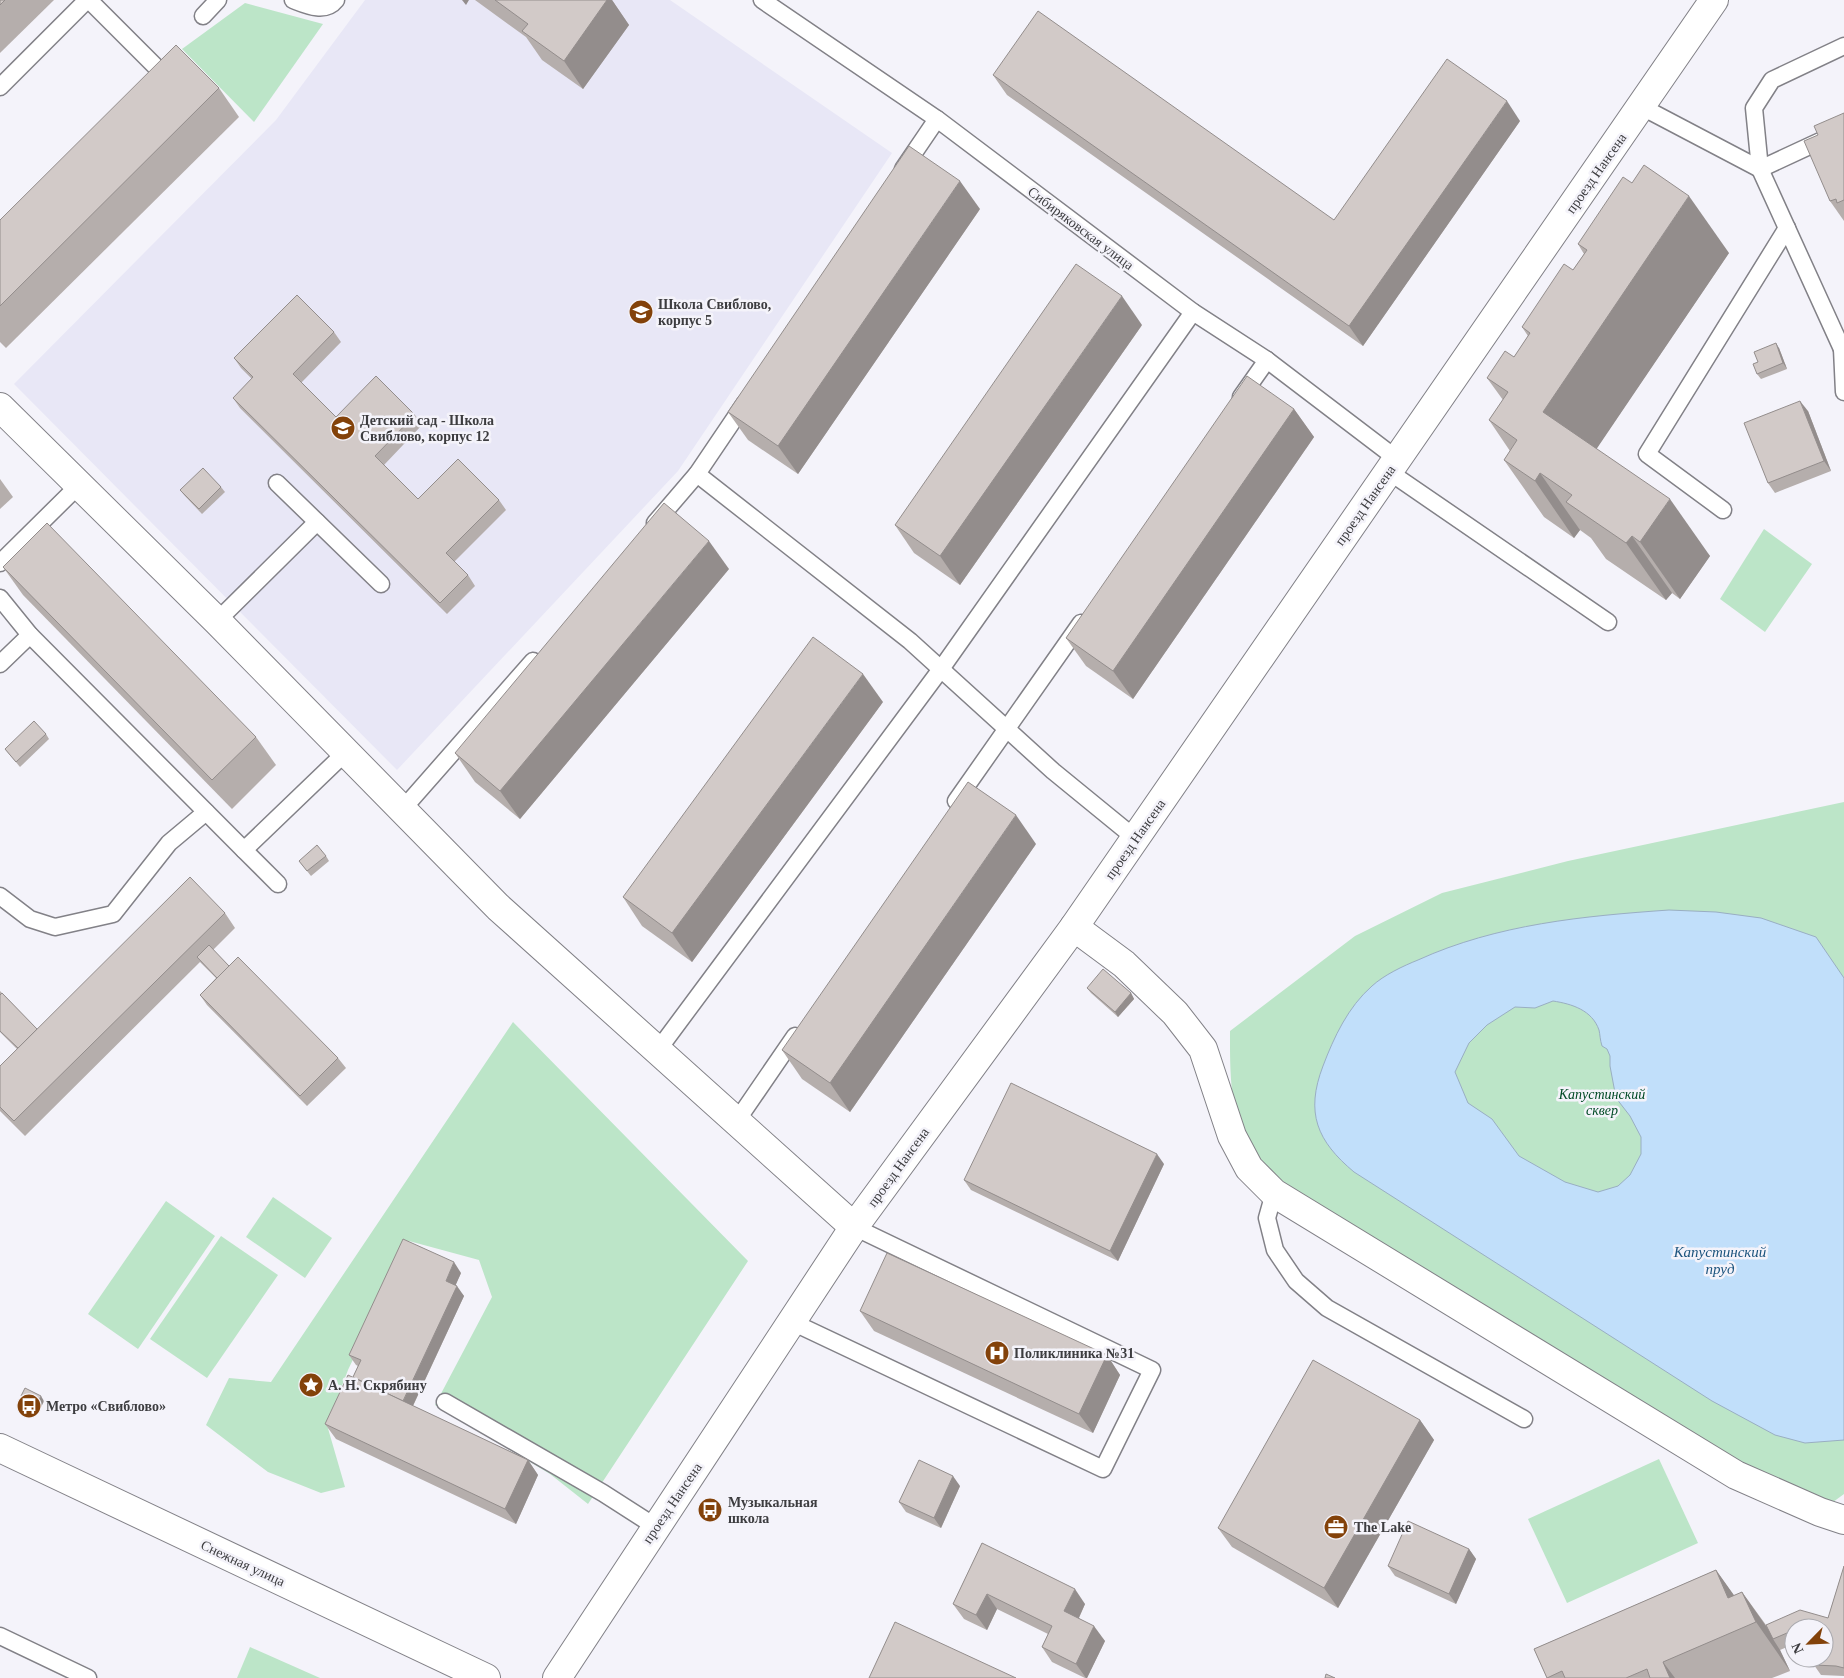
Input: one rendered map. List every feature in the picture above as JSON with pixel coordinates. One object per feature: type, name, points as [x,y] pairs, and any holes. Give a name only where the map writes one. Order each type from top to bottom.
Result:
[{"type":"street","name":"проезд Нансена","points":[[557,1678],[854,1228],[1074,927],[1642,107],[1714,0]]},
{"type":"street","points":[[0,407],[217,622],[498,907],[854,1228]]},
{"type":"street","points":[[1074,927],[1130,970],[1175,1013],[1202,1049],[1232,1136],[1249,1168],[1274,1193],[1736,1475],[1820,1512],[1844,1520]]},
{"type":"street","name":"Снежная улица","points":[[0,1448],[471,1675]]},
{"type":"lane","points":[[0,87],[88,0],[165,76],[152,90]]},
{"type":"lane","points":[[203,16],[218,0]]},
{"type":"lane","points":[[292,0],[317,8],[333,4],[336,0]]},
{"type":"lane","name":"Сибиряковская улица","points":[[762,0],[937,119],[1193,312],[1267,360],[1393,465],[1608,622]]},
{"type":"lane","points":[[1844,46],[1772,80],[1754,108],[1760,169],[1843,348],[1844,392]]},
{"type":"lane","points":[[1642,107],[1760,169]]},
{"type":"lane","points":[[892,185],[937,119]]},
{"type":"lane","points":[[1760,169],[1844,130]]},
{"type":"lane","points":[[1723,510],[1647,454],[1787,228]]},
{"type":"lane","points":[[658,1050],[941,669],[1193,312]]},
{"type":"lane","points":[[1233,408],[1267,360]]},
{"type":"lane","points":[[645,534],[697,474],[753,392]]},
{"type":"lane","points":[[697,474],[910,641],[1053,771],[1136,838]]},
{"type":"lane","points":[[277,483],[381,584]]},
{"type":"lane","points":[[0,562],[78,486]]},
{"type":"lane","points":[[217,622],[317,522]]},
{"type":"lane","points":[[0,598],[30,635],[278,884]]},
{"type":"lane","points":[[950,811],[1006,728],[1092,608]]},
{"type":"lane","points":[[0,664],[30,635]]},
{"type":"lane","points":[[402,810],[546,646]]},
{"type":"lane","points":[[244,850],[345,753]]},
{"type":"lane","points":[[0,896],[30,919],[55,927],[113,914],[169,843],[206,812]]},
{"type":"lane","points":[[736,1122],[803,1025]]},
{"type":"lane","points":[[1274,1193],[1267,1218],[1275,1250],[1296,1282],[1327,1308],[1524,1419]]},
{"type":"lane","points":[[792,1322],[1103,1469],[1152,1370],[854,1228]]},
{"type":"lane","points":[[445,1402],[603,1493],[656,1527]]},
{"type":"lane","points":[[0,1636],[88,1678]]},
{"type":"shaded area","points":[[365,0],[670,0],[892,153],[678,471],[397,770],[14,384],[276,120]]},
{"type":"green space","points":[[245,3],[323,24],[254,122],[182,49]]},
{"type":"green space","points":[[1764,529],[1812,564],[1765,632],[1720,599]]},
{"type":"green space","name":"Капустинский пруд","points":[[1844,802],[1844,1494],[1829,1505],[1773,1486],[1281,1187],[1253,1155],[1239,1127],[1232,1095],[1230,1031],[1355,936],[1442,893],[1568,861]]},
{"type":"green space","points":[[513,1022],[748,1261],[588,1504],[550,1474],[435,1405],[492,1297],[479,1260],[409,1241],[348,1370],[327,1425],[345,1487],[321,1493],[268,1472],[206,1425],[229,1378],[271,1382]]},
{"type":"green space","points":[[273,1197],[332,1238],[305,1278],[246,1237]]},
{"type":"green space","points":[[166,1201],[215,1236],[138,1349],[88,1314]]},
{"type":"green space","points":[[221,1236],[278,1275],[207,1378],[150,1339]]},
{"type":"green space","points":[[1659,1459],[1698,1543],[1567,1603],[1528,1519]]},
{"type":"green space","points":[[250,1647],[320,1678],[237,1678]]},
{"type":"water","name":"Капустинский пруд","points":[[1669,910],[1716,912],[1761,918],[1816,937],[1844,978],[1844,1440],[1805,1443],[1775,1435],[1712,1401],[1354,1172],[1331,1149],[1318,1125],[1315,1112],[1315,1098],[1323,1066],[1332,1044],[1356,1003],[1363,994],[1382,978],[1412,962],[1448,948],[1510,930],[1573,919]],"holes":[[[1553,1001],[1580,1009],[1592,1017],[1596,1023],[1602,1046],[1607,1049],[1610,1056],[1616,1098],[1630,1116],[1641,1137],[1641,1154],[1630,1175],[1618,1186],[1598,1192],[1565,1182],[1519,1156],[1492,1119],[1468,1103],[1455,1072],[1469,1043],[1487,1025],[1515,1007],[1535,1008]]]},
{"type":"building","points":[[495,0],[607,0],[564,61],[522,31],[528,24]]},
{"type":"building","points":[[1038,11],[1334,220],[1447,59],[1507,101],[1349,326],[993,75]]},
{"type":"building","points":[[176,45],[219,88],[0,306],[0,220]]},
{"type":"building","points":[[1844,113],[1844,200],[1837,203],[1836,199],[1830,201],[1804,141],[1818,135],[1814,126]]},
{"type":"building","points":[[909,146],[960,181],[778,446],[728,412]]},
{"type":"building","points":[[1644,165],[1689,196],[1543,412],[1670,499],[1640,542],[1632,536],[1626,543],[1566,502],[1572,495],[1540,473],[1535,481],[1504,460],[1517,440],[1489,420],[1508,392],[1487,378],[1505,351],[1514,357],[1530,333],[1522,327],[1564,264],[1573,270],[1587,250],[1578,244],[1623,177],[1632,183]]},
{"type":"building","points":[[1076,264],[1122,296],[940,556],[895,525]]},
{"type":"building","points":[[297,295],[334,332],[293,374],[336,417],[376,376],[415,415],[375,456],[418,499],[458,459],[499,500],[446,553],[468,575],[440,603],[233,398],[253,377],[234,358]]},
{"type":"building","points":[[1776,343],[1783,363],[1757,374],[1753,364],[1758,362],[1754,352]]},
{"type":"building","points":[[1247,376],[1294,409],[1113,671],[1066,638]]},
{"type":"building","points":[[1800,401],[1824,461],[1768,483],[1744,423]]},
{"type":"building","points":[[203,468],[221,487],[199,509],[180,490]]},
{"type":"building","points":[[664,503],[709,541],[500,791],[455,753]]},
{"type":"building","points":[[47,523],[256,737],[212,780],[3,567]]},
{"type":"building","points":[[813,637],[863,674],[672,933],[623,897]]},
{"type":"building","points":[[34,721],[46,734],[16,762],[5,749]]},
{"type":"building","points":[[968,782],[1016,815],[830,1083],[782,1050]]},
{"type":"building","points":[[317,845],[326,856],[307,871],[299,861]]},
{"type":"building","points":[[190,877],[225,913],[14,1121],[0,1107],[0,1066]]},
{"type":"building","points":[[209,945],[229,966],[217,978],[197,957]]},
{"type":"building","points":[[238,957],[338,1058],[300,1096],[200,995]]},
{"type":"building","points":[[1103,969],[1131,993],[1115,1012],[1087,988]]},
{"type":"building","points":[[2,993],[37,1029],[18,1048],[0,1031],[0,995]]},
{"type":"building","points":[[1011,1083],[1157,1154],[1110,1251],[964,1180]]},
{"type":"building","points":[[403,1239],[454,1262],[446,1281],[457,1286],[403,1401],[353,1377],[361,1360],[349,1355]]},
{"type":"building","name":"Поликлиника №31","points":[[887,1253],[1107,1355],[1079,1414],[860,1311]]},
{"type":"building","points":[[1313,1360],[1420,1420],[1324,1588],[1218,1528]]},
{"type":"building","points":[[348,1375],[528,1460],[505,1509],[325,1424]]},
{"type":"building","points":[[25,1388],[41,1396],[37,1404],[21,1396]]},
{"type":"building","points":[[919,1460],[953,1476],[934,1518],[899,1502]]},
{"type":"building","points":[[1408,1521],[1469,1549],[1449,1594],[1388,1566]]},
{"type":"building","points":[[982,1543],[1075,1589],[1064,1611],[1094,1626],[1076,1664],[1042,1647],[1052,1626],[987,1594],[976,1615],[953,1604]]},
{"type":"building","points":[[1844,1566],[1844,1668],[1834,1666],[1834,1618],[1828,1618]]},
{"type":"building","points":[[1716,1570],[1728,1598],[1742,1592],[1756,1622],[1663,1662],[1670,1678],[1650,1678],[1647,1669],[1626,1678],[1565,1678],[1562,1671],[1547,1678],[1534,1649]]},
{"type":"building","points":[[1800,1610],[1828,1618],[1784,1618],[1784,1634],[1773,1639],[1766,1625]]},
{"type":"building","points":[[895,1622],[1016,1678],[869,1678]]},
{"type":"building","points":[[1326,1674],[1335,1678],[1325,1678]]},
{"type":"place","name":"Школа Свиблово, корпус 5","points":[[641,312]]},
{"type":"place","name":"Детский сад - Школа Свиблово, корпус 12","points":[[343,428]]},
{"type":"place","name":"Поликлиника №31","points":[[997,1353]]},
{"type":"place","name":"А. Н. Скрябину","points":[[311,1385]]},
{"type":"place","name":"Метро «Свиблово»","points":[[29,1406]]},
{"type":"place","name":"Музыкальная школа","points":[[710,1510]]},
{"type":"place","name":"The Lake","points":[[1336,1527]]},
{"type":"park label","name":"Капустинский сквер","points":[[1602,1102]]}]
